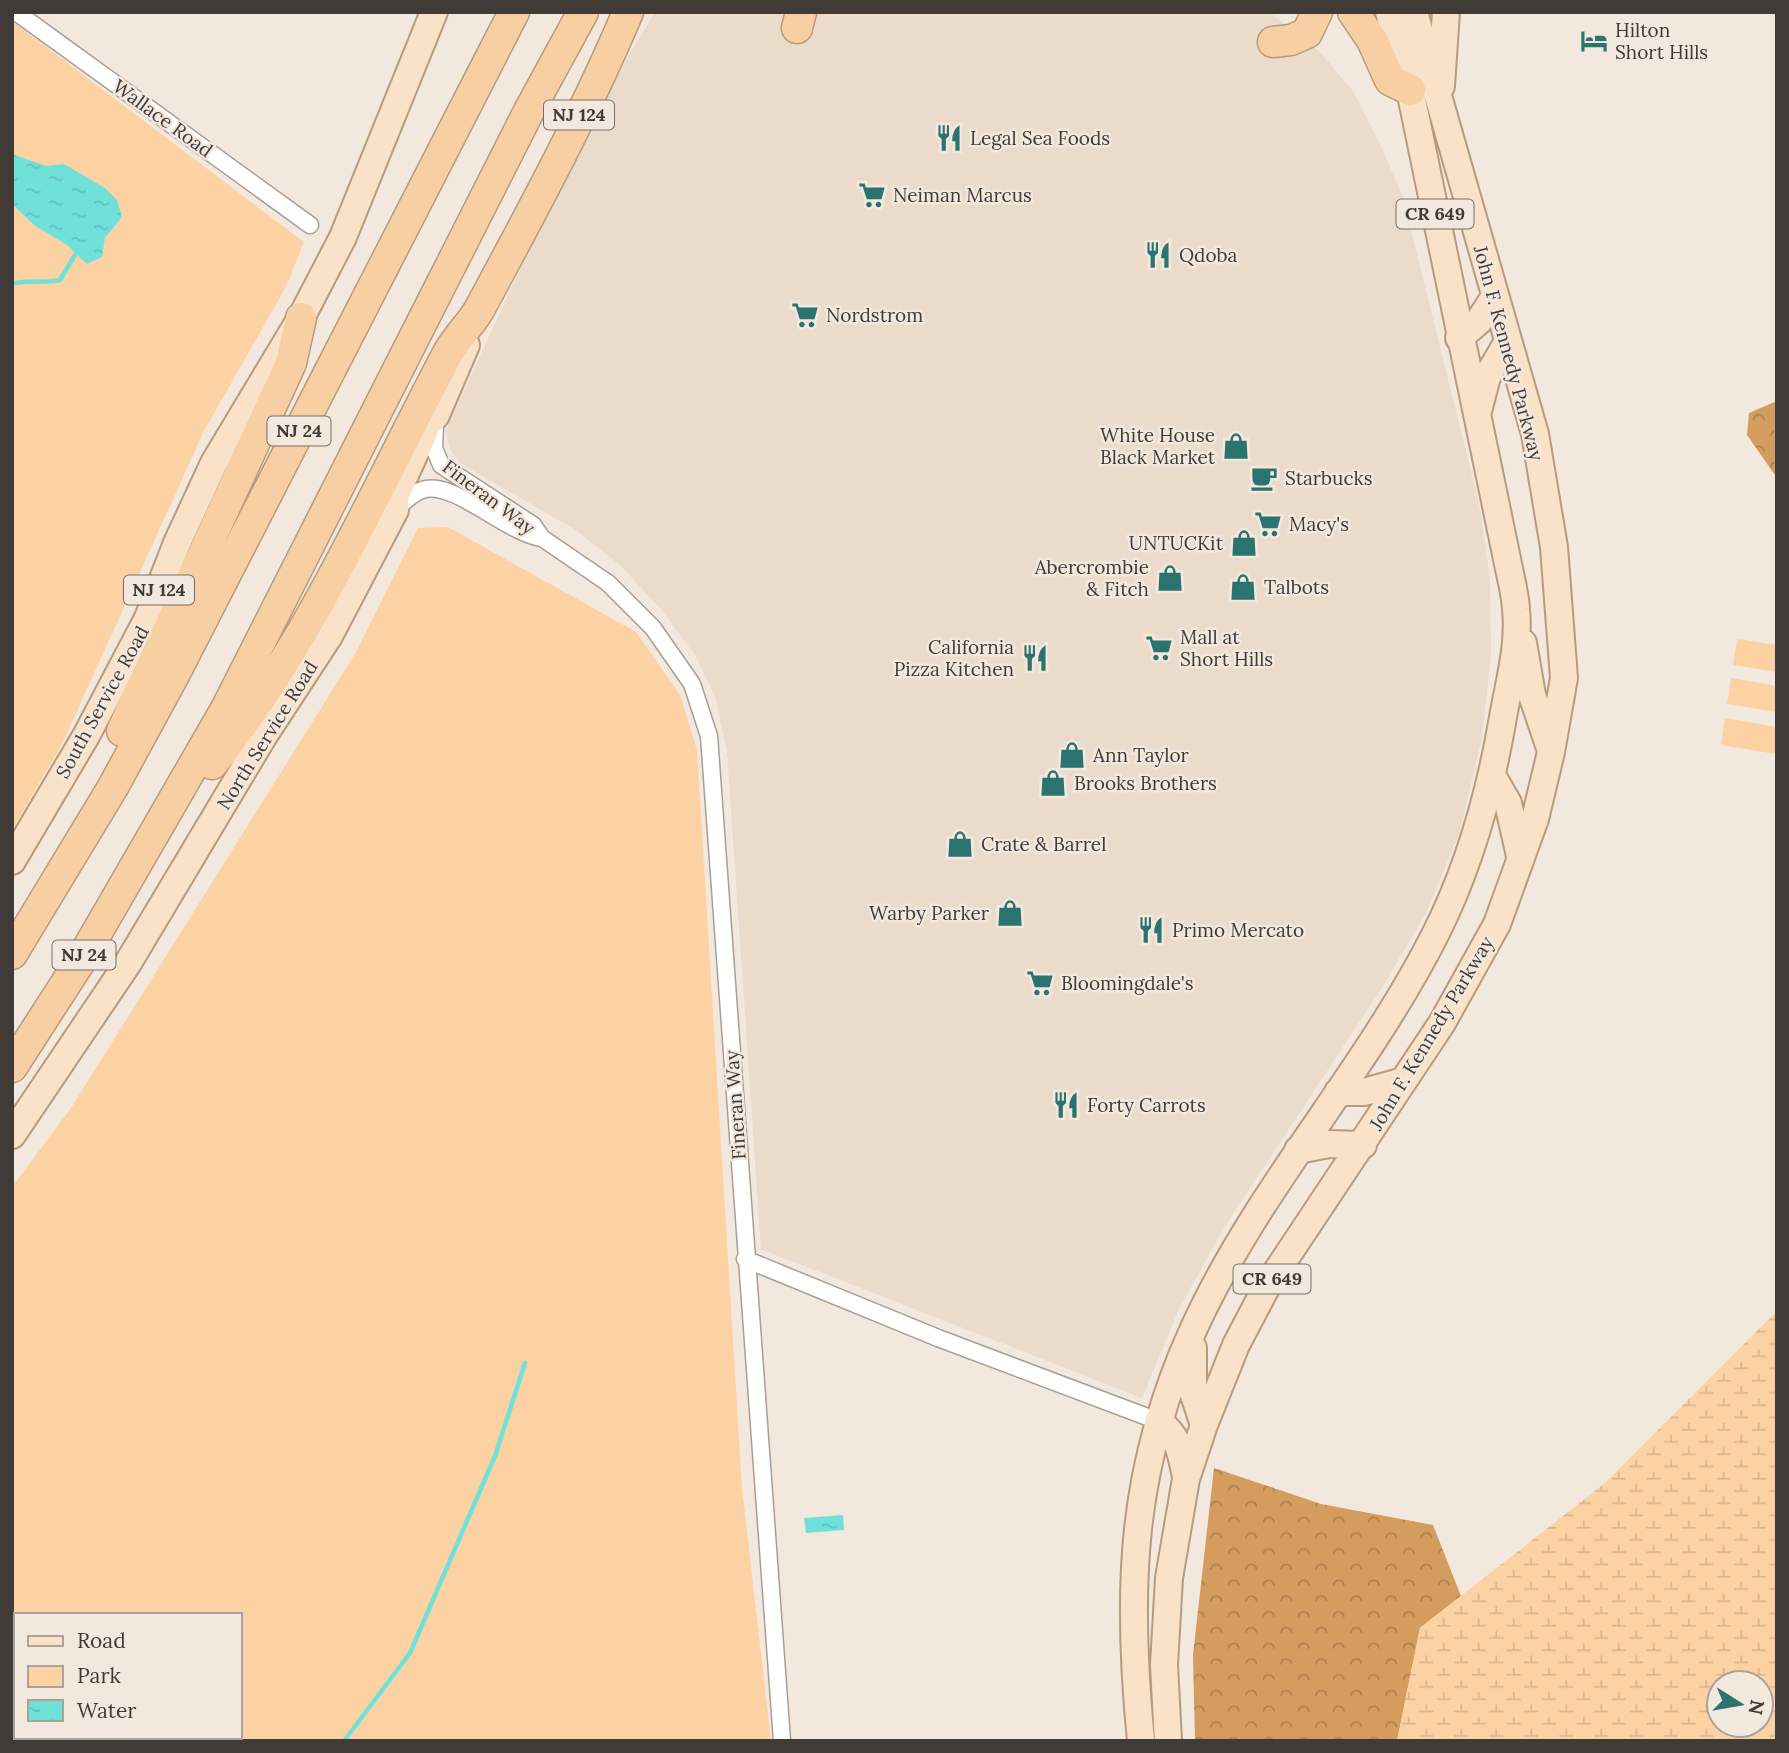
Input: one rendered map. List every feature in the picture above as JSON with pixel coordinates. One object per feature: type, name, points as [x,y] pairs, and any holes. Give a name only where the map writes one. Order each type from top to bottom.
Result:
[{"type":"highway","points":[[425,187],[498,12]]},
{"type":"highway","name":"NJ 24","points":[[12,954],[113,787],[174,675],[514,12]]},
{"type":"highway","name":"NJ 24","points":[[12,1066],[81,960],[262,642],[492,183],[583,12]]},
{"type":"highway","name":"NJ 124","points":[[477,313],[609,57],[628,12]]},
{"type":"highway","points":[[609,57],[641,12]]},
{"type":"highway","points":[[1273,42],[1290,40],[1307,33],[1317,12]]},
{"type":"highway","points":[[1353,12],[1372,40],[1390,80],[1410,90]]},
{"type":"highway","points":[[150,841],[233,739],[295,646],[349,552],[450,350],[477,313]]},
{"type":"highway","points":[[76,846],[97,780],[167,636],[291,363],[301,318]]},
{"type":"main road","points":[[413,12],[420,43]]},
{"type":"main road","name":"NJ 124","points":[[301,318],[343,237],[434,12]]},
{"type":"main road","name":"John F. Kennedy Parkway","points":[[1141,1741],[1132,1652],[1133,1567],[1142,1493],[1158,1421],[1194,1328],[1254,1218],[1387,1018],[1435,935],[1470,854],[1493,777],[1514,658],[1517,610],[1410,90],[1389,12]]},
{"type":"main road","name":"John F. Kennedy Parkway","points":[[1168,1741],[1164,1665],[1169,1578],[1186,1479],[1204,1425],[1236,1345],[1267,1286],[1363,1145],[1400,1082],[1442,1023],[1490,936],[1535,819],[1551,752],[1564,678],[1554,547],[1535,434],[1414,12]]},
{"type":"main road","points":[[1439,105],[1447,12]]},
{"type":"main road","points":[[1459,338],[1479,321],[1494,296]]},
{"type":"main road","name":"North Service Road","points":[[12,1135],[128,963],[263,737],[329,636],[395,510],[396,498],[428,424],[436,415],[477,313]]},
{"type":"main road","name":"South Service Road","points":[[12,861],[86,736],[148,618],[177,543],[214,463],[301,318]]},
{"type":"main road","points":[[1477,418],[1487,377],[1507,343]]},
{"type":"main road","points":[[1517,610],[1532,695],[1551,752]]},
{"type":"main road","points":[[1493,777],[1508,803],[1517,829],[1520,857]]},
{"type":"main road","points":[[1338,1092],[1364,1092],[1400,1082]]},
{"type":"main road","points":[[1298,1150],[1329,1144],[1363,1145]]},
{"type":"main road","points":[[1194,1328],[1193,1392],[1204,1425]]},
{"type":"main road","points":[[1158,1421],[1169,1428],[1179,1443],[1186,1479]]},
{"type":"street","name":"Wallace Road","points":[[16,12],[310,225]]},
{"type":"street","name":"Fineran Way","points":[[436,415],[433,448],[441,465],[533,526],[542,538],[608,583],[632,605],[674,656],[692,684],[705,716],[713,775],[745,1259],[782,1741]]},
{"type":"street","name":"Fineran Way","points":[[395,510],[411,495],[435,488],[464,499],[525,536],[542,538]]},
{"type":"street","points":[[745,1259],[938,1338],[1158,1421]]},
{"type":"shaded area","points":[[655,12],[1269,12],[1320,52],[1353,91],[1382,148],[1403,198],[1480,508],[1490,579],[1491,657],[1481,742],[1459,834],[1426,913],[1383,986],[1225,1226],[1179,1309],[1142,1398],[761,1249],[727,752],[715,696],[695,655],[660,608],[620,565],[574,529],[460,463],[449,447],[446,430],[531,245],[626,60]]},
{"type":"green space","points":[[12,21],[304,242],[286,287],[204,431],[63,742],[12,830]]},
{"type":"green space","points":[[1777,401],[1777,478],[1747,435],[1749,413]]},
{"type":"green space","points":[[448,527],[636,632],[680,695],[697,750],[742,1488],[771,1741],[12,1741],[12,1187],[71,1108],[355,654],[418,528]]},
{"type":"green space","points":[[1737,639],[1777,645],[1777,672],[1733,665]]},
{"type":"green space","points":[[1731,678],[1777,686],[1777,712],[1727,704]]},
{"type":"green space","points":[[1725,718],[1777,727],[1776,754],[1721,745]]},
{"type":"green space","points":[[1777,1311],[1777,1741],[1397,1741],[1420,1628],[1605,1483]]},
{"type":"green space","points":[[1214,1468],[1321,1504],[1433,1525],[1461,1596],[1420,1628],[1397,1741],[1195,1741],[1193,1655]]},
{"type":"water","points":[[12,154],[46,166],[64,164],[105,188],[117,200],[122,217],[105,238],[102,257],[87,264],[67,245],[34,225],[12,204]]},
{"type":"water","points":[[843,1515],[844,1530],[806,1533],[804,1518]]},
{"type":"waterway","points":[[12,284],[60,280],[76,253],[75,248]]},
{"type":"waterway","points":[[344,1741],[410,1653],[495,1456],[525,1363]]},
{"type":"place","name":"Hilton Short Hills","points":[[1594,41]]},
{"type":"place","name":"Legal Sea Foods","points":[[949,138]]},
{"type":"place","name":"Neiman Marcus","points":[[872,195]]},
{"type":"place","name":"Qdoba","points":[[1158,255]]},
{"type":"place","name":"Nordstrom","points":[[805,315]]},
{"type":"place","name":"White House Black Market","points":[[1236,446]]},
{"type":"place","name":"Starbucks","points":[[1264,478]]},
{"type":"place","name":"Macy's","points":[[1268,524]]},
{"type":"place","name":"UNTUCKit","points":[[1244,543]]},
{"type":"place","name":"Abercrombie & Fitch","points":[[1170,578]]},
{"type":"place","name":"Talbots","points":[[1243,587]]},
{"type":"place","name":"Mall at Short Hills","points":[[1159,648]]},
{"type":"place","name":"California Pizza Kitchen","points":[[1035,658]]},
{"type":"place","name":"Ann Taylor","points":[[1072,755]]},
{"type":"place","name":"Brooks Brothers","points":[[1053,783]]},
{"type":"place","name":"Crate & Barrel","points":[[960,844]]},
{"type":"place","name":"Warby Parker","points":[[1010,913]]},
{"type":"place","name":"Primo Mercato","points":[[1151,930]]},
{"type":"place","name":"Bloomingdale's","points":[[1040,983]]},
{"type":"place","name":"Forty Carrots","points":[[1066,1105]]}]
